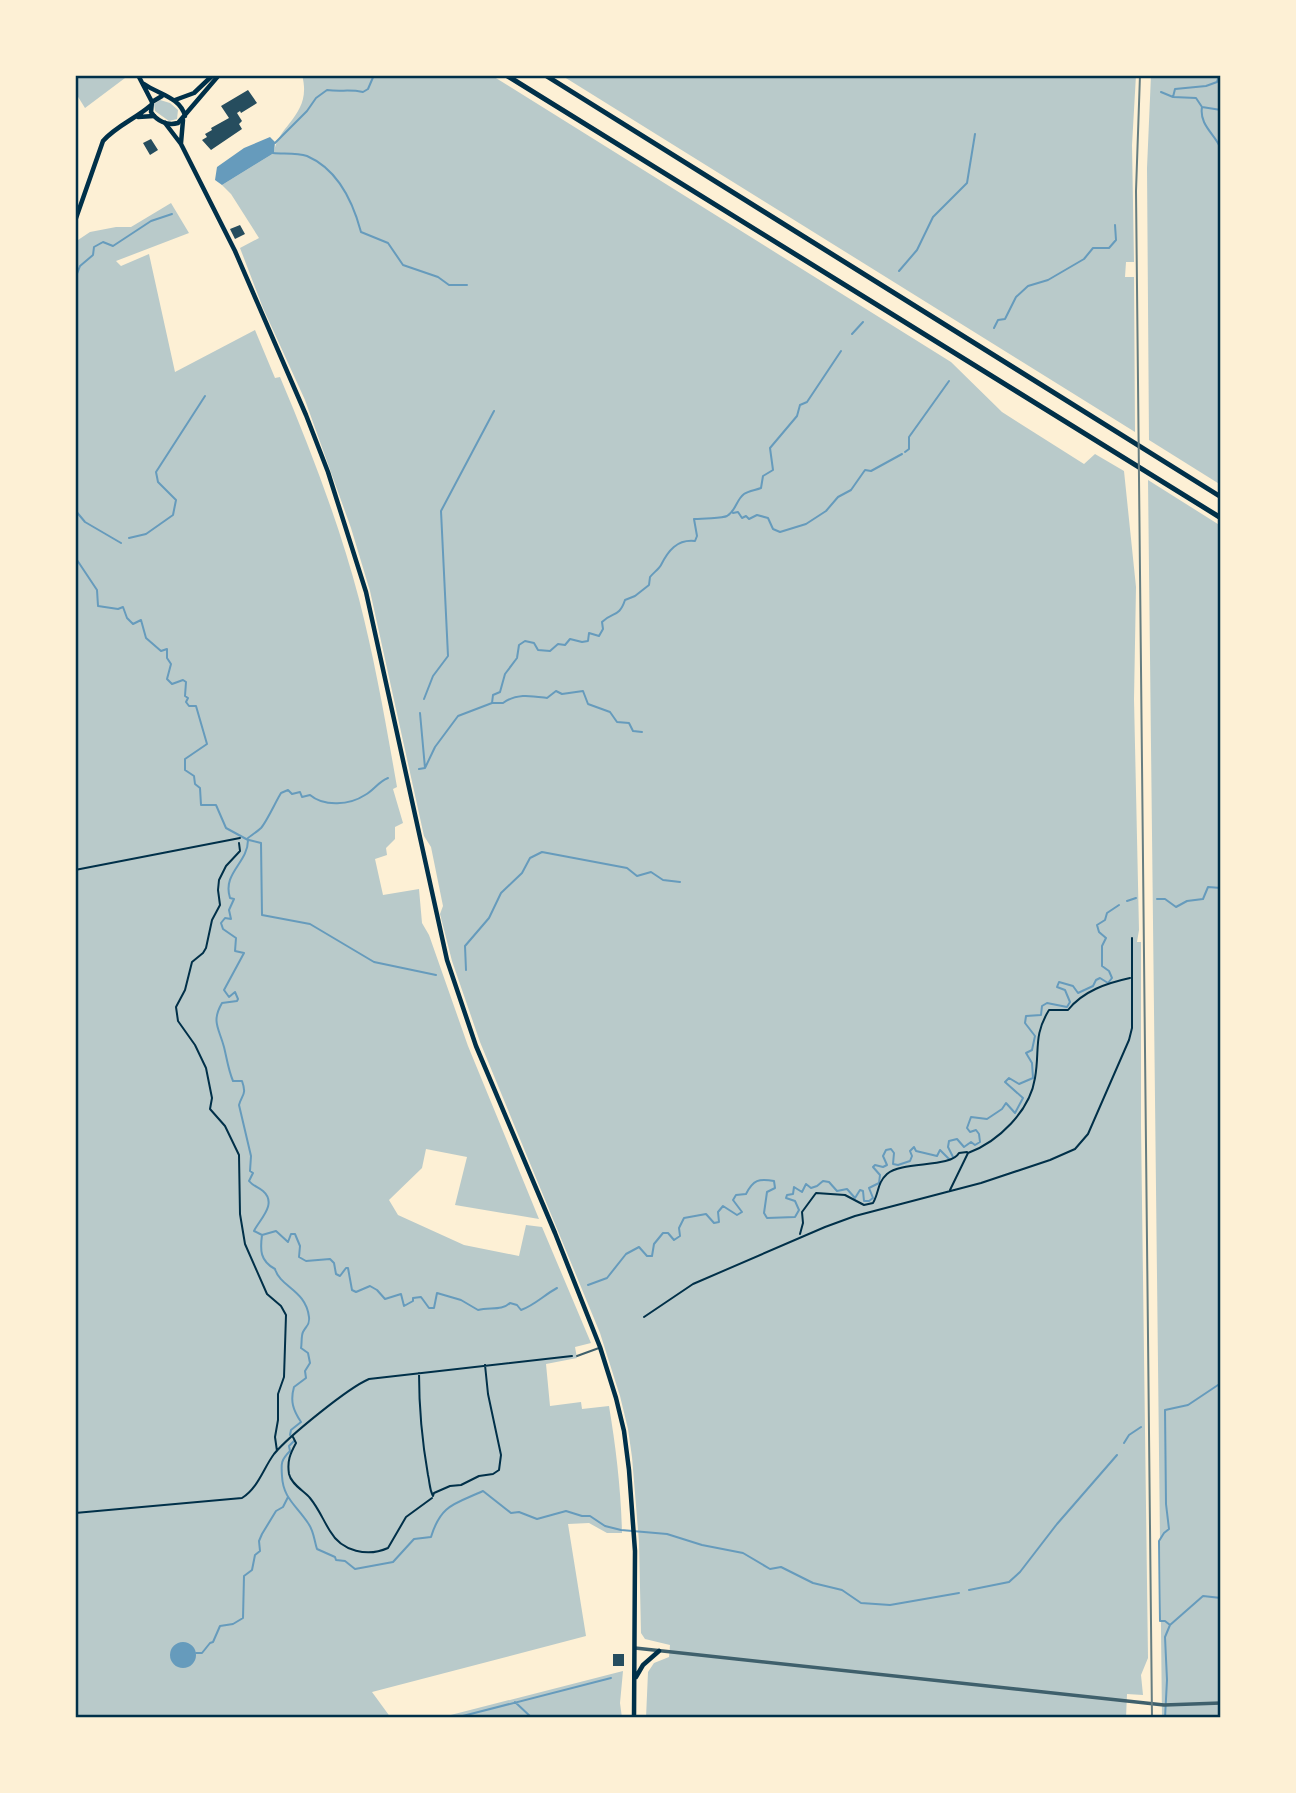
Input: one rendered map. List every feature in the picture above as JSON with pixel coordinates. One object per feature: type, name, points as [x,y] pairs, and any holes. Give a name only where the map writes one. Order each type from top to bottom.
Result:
[{"type":"highway","points":[[506,75],[1221,518]]},
{"type":"highway","points":[[545,75],[1221,497]]},
{"type":"main road","points":[[138,75],[144,84],[154,116]]},
{"type":"main road","points":[[175,100],[194,93],[213,75]]},
{"type":"main road","points":[[137,117],[154,116],[172,125],[184,118],[219,75]]},
{"type":"main road","points":[[144,84],[181,106],[184,118],[181,144]]},
{"type":"main road","points":[[75,221],[103,141],[116,128],[137,117],[162,96]]},
{"type":"main road","points":[[165,123],[181,144],[235,251],[328,472],[366,592],[447,960],[476,1046],[600,1347],[621,1420],[629,1470],[635,1551],[635,1718]]},
{"type":"main road","points":[[635,1678],[643,1665],[659,1651]]},
{"type":"street","points":[[635,1648],[1114,1700],[1187,1705],[1221,1703]]},
{"type":"lane","points":[[577,1356],[600,1347]]},
{"type":"path","points":[[75,870],[240,838]]},
{"type":"path","points":[[239,843],[240,850],[226,866],[219,880],[220,905],[212,920],[206,948],[192,962],[185,990],[176,1007],[176,1017],[205,1064],[212,1098],[210,1109],[225,1126],[239,1154],[240,1214],[245,1244],[267,1294],[281,1306],[286,1315],[284,1377],[278,1394],[275,1437],[278,1451]]},
{"type":"path","points":[[644,1317],[693,1284],[800,1236],[855,1216],[1050,1160],[1074,1149],[1088,1135],[1129,1040],[1132,1024],[1132,938]]},
{"type":"path","points":[[800,1236],[802,1212],[816,1192],[845,1195],[864,1205],[873,1203],[877,1196],[877,1187],[886,1175],[920,1164],[948,1163],[956,1159],[959,1153],[968,1153],[989,1144],[1018,1115],[1029,1097],[1035,1082],[1039,1026],[1049,1010],[1068,1010],[1077,997],[1112,982],[1131,978]]},
{"type":"path","points":[[949,1191],[968,1153]]},
{"type":"path","points":[[75,1513],[237,1500],[247,1495],[278,1451],[293,1436],[360,1383],[374,1378],[577,1356]]},
{"type":"path","points":[[293,1436],[296,1443],[288,1458],[291,1478],[312,1500],[325,1518],[330,1532],[342,1546],[369,1553],[388,1548],[406,1517],[434,1493],[499,1470],[501,1455],[492,1416],[485,1364]]},
{"type":"path","points":[[419,1373],[422,1447],[428,1487],[433,1496]]},
{"type":"shaded area","points":[[75,75],[129,75],[85,108],[75,92]]},
{"type":"shaded area","points":[[302,75],[491,75],[951,362],[1002,412],[1084,464],[1095,454],[1124,471],[1136,587],[1134,699],[1139,930],[1137,942],[1141,942],[1148,1658],[1141,1675],[1143,1695],[1127,1694],[1126,1718],[646,1718],[648,1672],[654,1663],[669,1657],[670,1645],[645,1639],[641,1633],[639,1542],[632,1457],[620,1396],[600,1333],[480,1042],[452,961],[440,914],[443,906],[431,847],[424,836],[370,591],[351,528],[305,400],[263,308],[240,248],[259,238],[231,194],[222,185],[274,153],[281,135],[303,100]]},
{"type":"shaded area","points":[[561,75],[1136,75],[1132,145],[1134,262],[1126,262],[1125,277],[1134,277],[1135,432]]},
{"type":"shaded area","points":[[1151,75],[1221,75],[1221,485],[1149,440],[1147,168]]},
{"type":"shaded area","points":[[160,100],[170,103],[178,110],[177,119],[169,121],[155,111],[154,104]]},
{"type":"shaded area","points":[[171,203],[189,233],[116,261],[121,266],[149,254],[175,372],[255,330],[275,378],[280,377],[313,458],[342,542],[359,599],[380,693],[397,787],[393,789],[403,823],[395,827],[395,839],[386,848],[387,855],[375,859],[383,895],[419,889],[422,923],[429,935],[468,1046],[539,1219],[455,1205],[467,1157],[426,1149],[422,1168],[389,1200],[398,1215],[464,1245],[519,1256],[526,1225],[542,1227],[591,1343],[575,1347],[577,1358],[546,1364],[550,1406],[581,1402],[582,1409],[609,1406],[614,1438],[622,1533],[607,1533],[589,1523],[568,1524],[586,1636],[372,1692],[391,1718],[75,1718],[75,242],[90,232],[131,227]]},
{"type":"shaded area","points":[[1148,480],[1221,526],[1221,1718],[1162,1718]]},
{"type":"shaded area","points":[[623,1671],[620,1703],[622,1718],[439,1718]]},
{"type":"water","points":[[270,137],[275,142],[274,153],[222,185],[215,180],[217,167],[244,148]]},
{"type":"water","points":[[183,1642],[192,1646],[196,1655],[192,1664],[183,1668],[174,1664],[170,1655],[174,1646]]},
{"type":"building","points":[[248,90],[257,103],[237,113],[242,121],[239,124],[242,129],[211,150],[202,140],[207,137],[205,134],[212,130],[211,128],[229,118],[221,106]]},
{"type":"building","points":[[151,139],[158,150],[150,155],[143,143]]},
{"type":"building","points":[[240,225],[245,234],[235,239],[230,229]]},
{"type":"building","points":[[613,1654],[624,1654],[624,1666],[613,1666]]},
{"type":"waterway","points":[[275,143],[307,111],[316,98],[327,90],[363,92],[368,89],[374,75]]},
{"type":"waterway","points":[[1173,97],[1175,89],[1206,86],[1217,82],[1219,75]]},
{"type":"waterway","points":[[1161,92],[1173,97],[1196,98],[1202,107],[1221,110]]},
{"type":"waterway","points":[[1202,107],[1205,124],[1221,149]]},
{"type":"waterway","points":[[899,271],[917,250],[933,217],[967,183],[975,134]]},
{"type":"waterway","points":[[273,153],[307,156],[327,169],[348,198],[361,232],[388,243],[403,265],[438,277],[449,285],[467,285]]},
{"type":"waterway","points":[[75,279],[80,266],[93,255],[94,247],[103,242],[113,246],[151,221],[172,214]]},
{"type":"waterway","points":[[994,328],[998,320],[1005,319],[1016,297],[1028,286],[1048,280],[1084,259],[1093,248],[1109,248],[1116,240],[1115,225]]},
{"type":"waterway","points":[[852,334],[863,322]]},
{"type":"waterway","points":[[419,769],[425,768],[435,747],[458,716],[492,703],[493,695],[500,692],[505,674],[517,658],[519,645],[525,641],[534,643],[538,650],[550,651],[558,644],[565,645],[570,639],[588,641],[589,633],[599,636],[603,629],[602,622],[618,612],[625,600],[649,585],[650,577],[670,551],[678,544],[695,541],[697,536],[694,519],[727,516],[744,494],[761,488],[763,476],[773,470],[770,448],[797,416],[800,405],[807,402],[841,351]]},
{"type":"waterway","points":[[905,452],[909,449],[909,437],[949,381]]},
{"type":"waterway","points":[[129,538],[146,534],[173,515],[176,500],[158,482],[156,472],[205,396]]},
{"type":"waterway","points":[[424,699],[433,676],[448,656],[441,511],[494,411]]},
{"type":"waterway","points":[[733,513],[738,512],[742,518],[746,516],[749,519],[757,515],[768,518],[773,529],[780,532],[806,524],[826,511],[838,497],[851,490],[865,470],[871,471],[902,454]]},
{"type":"waterway","points":[[75,510],[85,522],[121,543]]},
{"type":"waterway","points":[[75,557],[97,590],[98,606],[118,609],[123,607],[127,618],[133,624],[141,620],[146,638],[161,651],[167,649],[167,658],[171,664],[167,679],[172,684],[183,680],[186,682],[186,702],[189,706],[196,706],[207,744],[185,759],[185,770],[194,776],[195,784],[200,788],[201,805],[216,805],[226,828],[248,840],[244,855],[229,882],[230,898],[234,899],[229,910],[231,919],[225,918],[221,923],[223,929],[236,938],[235,951],[244,953],[224,990],[229,997],[235,992],[238,999],[222,1003],[216,1020],[233,1081],[242,1081],[244,1092],[239,1105],[251,1156],[250,1171],[253,1173],[249,1181],[263,1191],[269,1201],[266,1212],[254,1231],[262,1235],[276,1231],[288,1242],[291,1234],[295,1234],[300,1246],[299,1257],[306,1261],[330,1259],[334,1263],[336,1274],[340,1276],[348,1268],[352,1290],[356,1292],[370,1286],[385,1299],[401,1294],[404,1306],[413,1301],[413,1298],[421,1297],[429,1308],[434,1308],[437,1293],[461,1300],[478,1310],[500,1308],[510,1303],[521,1310],[557,1288]]},
{"type":"waterway","points":[[492,703],[503,703],[519,696],[547,698],[556,691],[562,694],[583,691],[588,704],[610,712],[617,722],[629,723],[633,731],[642,732]]},
{"type":"waterway","points":[[420,713],[425,768]]},
{"type":"waterway","points":[[247,839],[263,825],[281,793],[288,790],[292,794],[300,792],[302,797],[310,795],[330,803],[345,803],[365,795],[388,778]]},
{"type":"waterway","points":[[249,840],[261,843],[262,915],[310,924],[374,962],[436,975]]},
{"type":"waterway","points":[[466,970],[465,946],[489,918],[501,893],[522,873],[530,858],[542,852],[627,868],[637,876],[651,872],[663,880],[680,882]]},
{"type":"waterway","points":[[1157,899],[1165,899],[1176,907],[1187,901],[1203,899],[1208,887],[1221,888]]},
{"type":"waterway","points":[[1127,901],[1136,898]]},
{"type":"waterway","points":[[953,1157],[948,1147],[949,1141],[957,1139],[964,1147],[971,1142],[975,1145],[980,1142],[976,1130],[970,1132],[967,1128],[971,1117],[987,1119],[1006,1103],[1015,1113],[1023,1098],[1005,1082],[1009,1078],[1019,1084],[1033,1078],[1032,1063],[1026,1053],[1032,1050],[1035,1036],[1025,1023],[1026,1016],[1041,1015],[1042,1006],[1047,1003],[1067,1007],[1070,1002],[1065,990],[1057,987],[1059,982],[1073,986],[1078,993],[1093,986],[1100,978],[1108,983],[1112,978],[1109,971],[1102,966],[1102,946],[1106,938],[1099,932],[1097,925],[1105,920],[1107,913],[1119,905]]},
{"type":"waterway","points":[[588,1285],[607,1278],[626,1254],[639,1247],[647,1256],[652,1256],[654,1244],[663,1233],[668,1233],[674,1240],[680,1236],[679,1228],[684,1218],[706,1214],[714,1223],[719,1222],[718,1212],[723,1206],[737,1215],[742,1212],[733,1200],[736,1195],[746,1194],[757,1181],[774,1181],[775,1188],[767,1192],[764,1213],[767,1218],[795,1217],[799,1210],[795,1201],[786,1198],[787,1195],[793,1194],[794,1187],[802,1192],[806,1184],[811,1188],[823,1181],[829,1182],[837,1191],[847,1189],[855,1198],[860,1190],[863,1191],[864,1201],[869,1201],[873,1198],[869,1188],[879,1183],[880,1175],[873,1167],[887,1165],[883,1156],[886,1150],[891,1149],[894,1153],[893,1164],[898,1165],[910,1161],[910,1151],[914,1147],[916,1151],[937,1156],[940,1150],[949,1159]]},
{"type":"waterway","points":[[262,1235],[261,1250],[264,1259],[303,1301],[309,1317],[302,1334],[301,1348],[308,1353],[310,1363],[305,1371],[306,1378],[294,1387],[292,1397],[294,1409],[301,1422],[291,1430],[290,1435]]},
{"type":"waterway","points":[[1165,1718],[1165,1637],[1170,1625],[1160,1621],[1159,1541],[1169,1529],[1166,1504],[1165,1410],[1188,1405],[1221,1383]]},
{"type":"waterway","points":[[1124,1443],[1129,1435],[1141,1427]]},
{"type":"waterway","points":[[294,1441],[289,1446],[290,1451],[283,1459],[282,1465],[283,1484],[288,1496],[310,1526],[317,1549],[336,1560],[345,1561],[355,1569],[393,1562],[414,1539],[431,1537],[439,1518],[450,1506],[483,1491],[511,1513],[519,1512],[537,1519],[566,1511],[590,1516],[605,1526],[621,1530],[667,1534],[702,1545],[743,1553],[770,1569],[781,1567],[813,1583],[842,1590],[861,1603],[890,1605],[959,1593]]},
{"type":"waterway","points":[[969,1590],[1009,1582],[1020,1572],[1057,1524],[1117,1455]]},
{"type":"waterway","points":[[196,1653],[202,1653],[213,1642],[220,1626],[233,1624],[243,1618],[244,1576],[252,1570],[255,1555],[260,1551],[259,1541],[262,1534],[288,1497]]},
{"type":"waterway","points":[[1170,1625],[1203,1596],[1221,1598]]},
{"type":"waterway","points":[[455,1718],[611,1678]]},
{"type":"waterway","points":[[515,1702],[532,1718]]},
{"type":"railway","points":[[1140,75],[1136,191],[1152,1718]]}]
